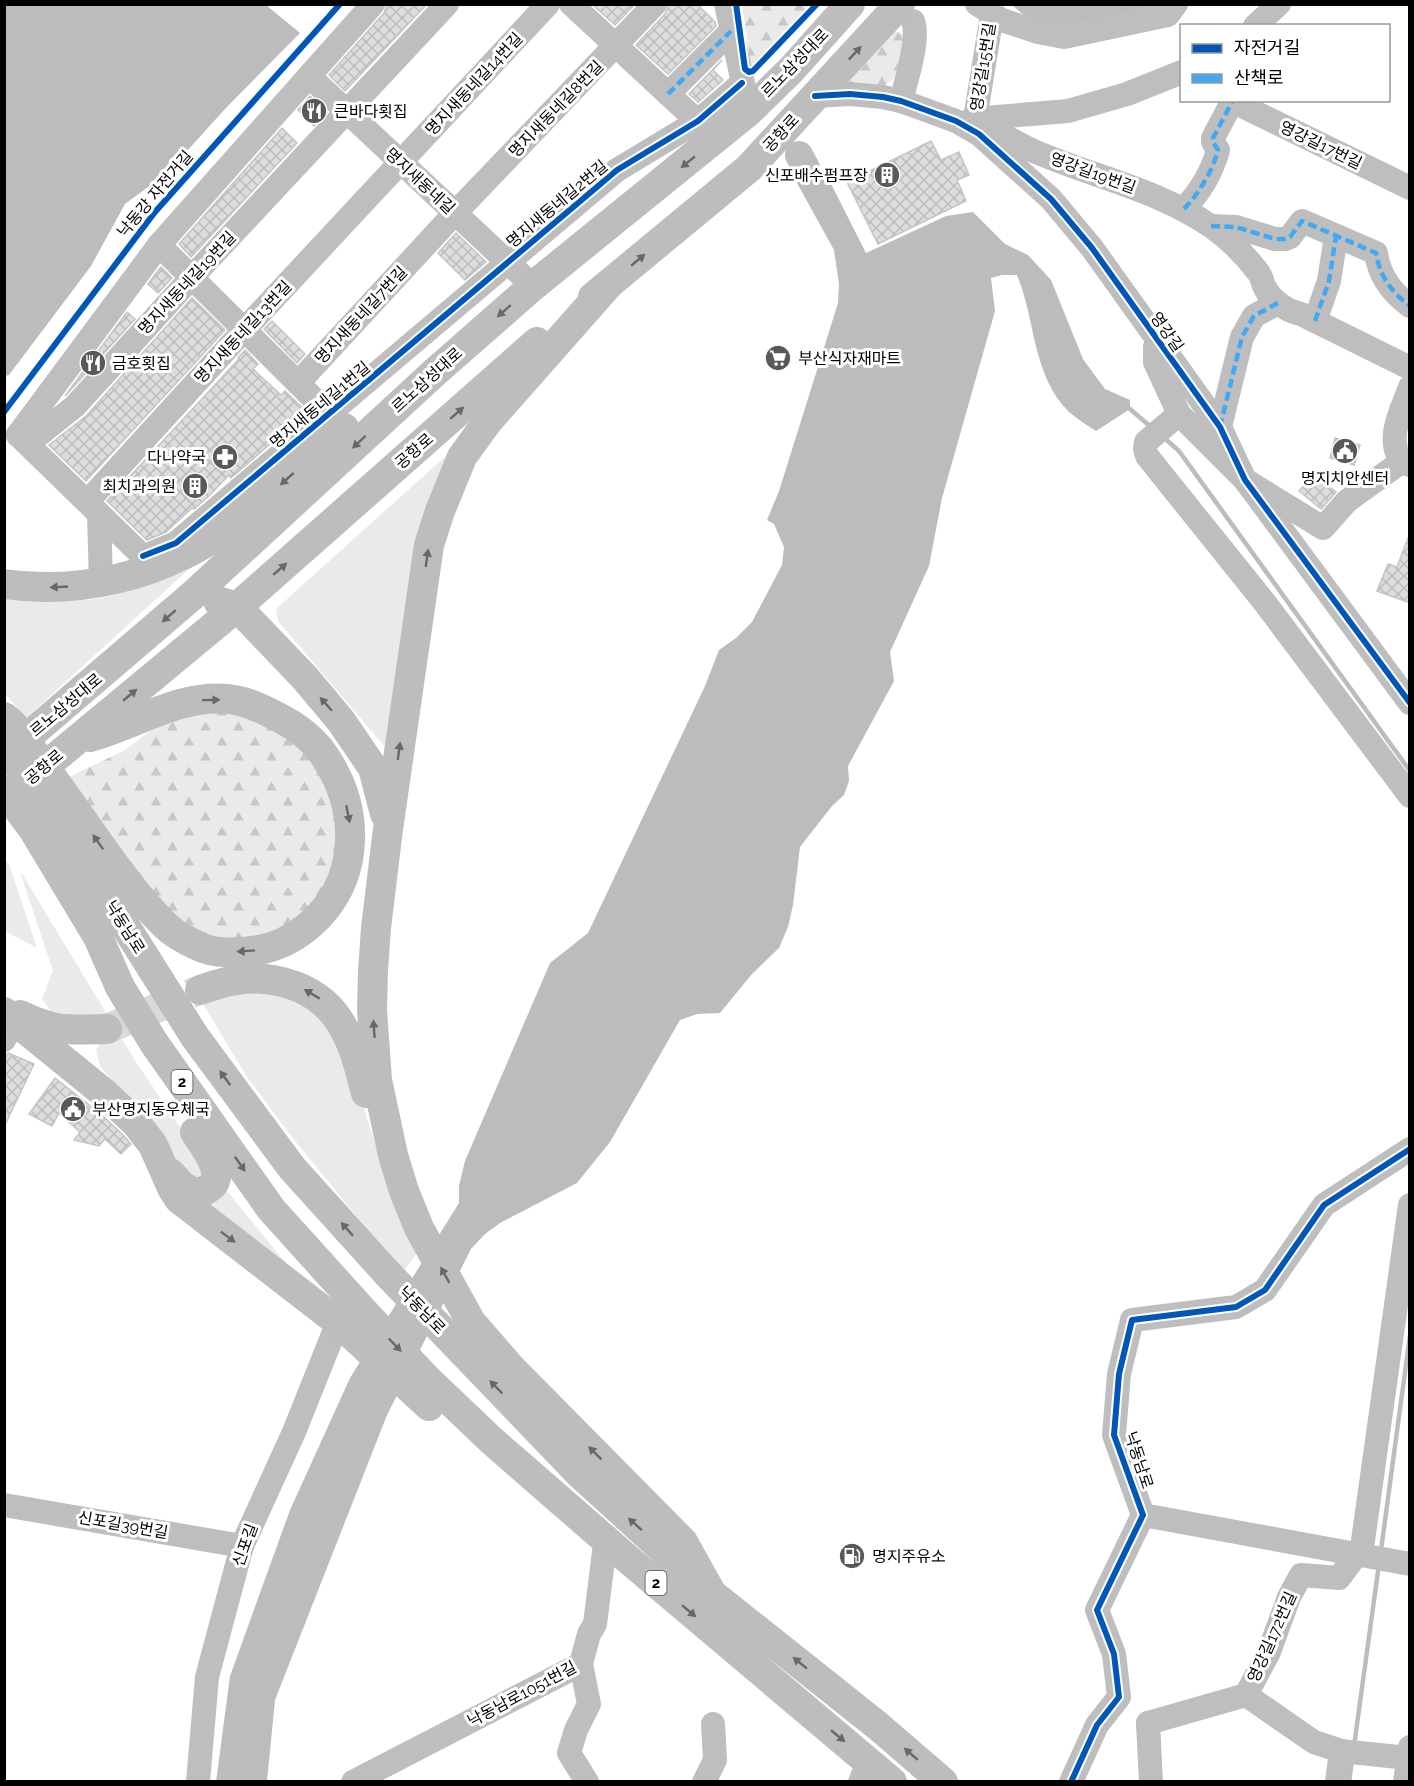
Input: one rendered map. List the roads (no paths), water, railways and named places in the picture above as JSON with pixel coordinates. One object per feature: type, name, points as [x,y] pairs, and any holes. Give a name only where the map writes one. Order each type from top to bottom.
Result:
[{"type":"main road","name":"르노삼성대로","points":[[4,757],[193,595],[435,372],[707,130],[746,97],[791,70],[850,4]]},
{"type":"main road","points":[[815,96],[907,13]]},
{"type":"main road","name":"공항로","points":[[4,799],[237,607],[535,344],[749,168],[815,96]]},
{"type":"main road","points":[[608,285],[488,421],[462,458],[429,545],[376,928],[372,1010],[377,1080],[393,1155],[404,1191],[462,1332],[519,1376],[683,1542],[712,1594],[878,1726],[943,1782]]},
{"type":"main road","points":[[4,584],[49,588],[101,583],[216,536],[242,518],[383,394],[435,372]]},
{"type":"main road","points":[[193,595],[237,607],[305,678],[348,730],[373,768],[388,829]]},
{"type":"main road","points":[[6,728],[56,798],[158,919],[175,934],[200,947],[243,953],[267,949],[289,941],[310,926],[327,907],[342,883],[349,862],[351,838],[350,816],[343,791],[327,759],[310,740],[287,722],[260,708],[230,699],[198,700],[170,706],[112,731],[76,740]]},
{"type":"main road","name":"낙동남로","points":[[4,790],[18,830],[98,938],[120,987],[154,1043],[351,1323],[419,1385],[491,1440],[864,1772],[892,1782]]},
{"type":"main road","name":"낙동남로","points":[[56,798],[177,1009],[201,1046],[292,1168],[386,1272],[462,1332]]},
{"type":"main road","points":[[200,990],[232,980],[261,979],[288,982],[326,1002],[344,1028],[352,1047],[374,1124],[393,1155]]},
{"type":"main road","points":[[5,1024],[63,1030],[107,1029],[93,1048],[93,1057],[120,1107]]},
{"type":"main road","points":[[5,1024],[56,1054],[120,1107],[145,1133],[179,1199],[351,1323]]},
{"type":"main road","points":[[154,1043],[158,1075],[214,1161],[217,1176],[210,1186],[195,1192],[183,1187],[161,1165]]},
{"type":"street","points":[[149,562],[18,435],[159,245],[373,4]]},
{"type":"street","name":"명지새동네길19번길","points":[[18,435],[40,434],[75,406],[447,4]]},
{"type":"street","name":"명지새동네길14번길","points":[[400,163],[548,4]]},
{"type":"street","points":[[571,4],[707,130]]},
{"type":"street","name":"명지새동네길8번길","points":[[455,213],[655,4]]},
{"type":"street","points":[[726,4],[746,97]]},
{"type":"street","name":"영강길15번길","points":[[965,120],[985,10],[1031,30],[1064,37],[1168,15],[1176,4]]},
{"type":"street","points":[[1257,24],[1279,4]]},
{"type":"street","points":[[901,101],[915,39],[915,26],[907,13]]},
{"type":"street","points":[[668,94],[730,31]]},
{"type":"street","points":[[965,120],[1068,111],[1126,95],[1180,73]]},
{"type":"street","name":"명지새동네길","points":[[309,76],[532,286]]},
{"type":"street","points":[[1126,95],[1144,97],[1180,88]]},
{"type":"street","name":"영강길","points":[[815,96],[850,94],[901,101],[965,120],[1051,199],[1092,248],[1220,427],[1245,480],[1410,703]]},
{"type":"street","name":"영강길17번길","points":[[1184,209],[1201,187],[1215,159],[1218,150],[1213,138],[1231,102]]},
{"type":"street","name":"영강길17번길","points":[[1233,102],[1410,189]]},
{"type":"street","name":"영강길19번길","points":[[965,120],[1034,151],[1184,209],[1211,226],[1235,246],[1260,274],[1264,287],[1278,303]]},
{"type":"street","name":"명지새동네길2번길","points":[[507,264],[617,170],[707,130]]},
{"type":"street","name":"명지새동네길13번길","points":[[93,508],[245,329],[400,163]]},
{"type":"street","name":"명지새동네길7번길","points":[[298,383],[455,213]]},
{"type":"street","name":"영강길19번길","points":[[1211,226],[1236,227],[1275,239],[1285,239],[1290,237],[1302,221],[1376,253],[1388,285],[1410,306]]},
{"type":"street","points":[[1315,321],[1329,281],[1336,236]]},
{"type":"street","points":[[159,245],[330,415]]},
{"type":"street","name":"명지새동네길1번길","points":[[149,562],[176,543],[330,415],[507,264]]},
{"type":"street","points":[[1220,427],[1242,337],[1254,316],[1278,303],[1291,312],[1301,314],[1410,368]]},
{"type":"street","points":[[1154,336],[1155,362],[1179,414],[1245,480],[1323,528],[1347,501],[1405,464],[1395,450],[1394,432],[1410,387]]},
{"type":"street","points":[[1179,414],[1146,442],[1144,448],[1146,456],[1265,603],[1410,796]]},
{"type":"street","points":[[93,508],[101,583]]},
{"type":"street","name":"낙동남로","points":[[1119,1697],[1114,1654],[1097,1610],[1143,1515],[1114,1435],[1119,1374],[1132,1320],[1236,1307],[1265,1290],[1324,1205],[1410,1149]]},
{"type":"street","points":[[1359,1555],[1410,1205]]},
{"type":"street","name":"신포길","points":[[198,1782],[207,1677],[242,1546],[294,1432],[351,1323]]},
{"type":"street","name":"신포길39번길","points":[[4,1504],[242,1546]]},
{"type":"street","points":[[1143,1515],[1406,1563]]},
{"type":"street","name":"낙동남로1051번길","points":[[353,1782],[581,1665],[589,1634],[596,1624],[614,1549]]},
{"type":"street","name":"영강길172번길","points":[[1148,1723],[1246,1695],[1269,1652],[1289,1597],[1301,1575],[1339,1578],[1359,1555]]},
{"type":"street","points":[[581,1665],[589,1704],[576,1730],[569,1753],[587,1782]]},
{"type":"street","name":"영강길172번길","points":[[1246,1695],[1314,1742],[1341,1751],[1401,1754]]},
{"type":"street","points":[[1071,1782],[1097,1725],[1119,1697],[1148,1723],[1151,1782]]},
{"type":"street","points":[[704,1782],[715,1760],[713,1724]]},
{"type":"street","points":[[1337,1782],[1341,1751]]},
{"type":"street","points":[[1401,1754],[1405,1782]]},
{"type":"waterway","points":[[799,155],[806,168]]},
{"type":"waterway","points":[[1130,409],[1151,427]]},
{"type":"waterway","points":[[1162,436],[1179,451],[1410,771]]},
{"type":"waterway","points":[[1381,1550],[1410,1335]]},
{"type":"waterway","points":[[1354,1746],[1379,1564]]},
{"type":"waterway","points":[[1349,1782],[1352,1760]]},
{"type":"tunnel","points":[[107,1029],[197,991]]},
{"type":"place","name":"큰바다횟집","points":[[314,111]]},
{"type":"place","name":"신포배수펌프장","points":[[887,175]]},
{"type":"place","name":"부산식자재마트","points":[[778,358]]},
{"type":"place","name":"금호횟집","points":[[93,363]]},
{"type":"place","name":"명지치안센터","points":[[1345,451]]},
{"type":"place","name":"다나약국","points":[[225,457]]},
{"type":"place","name":"최치과의원","points":[[195,486]]},
{"type":"place","name":"부산명지동우체국","points":[[73,1109]]},
{"type":"place","name":"명지주유소","points":[[852,1556]]}]
